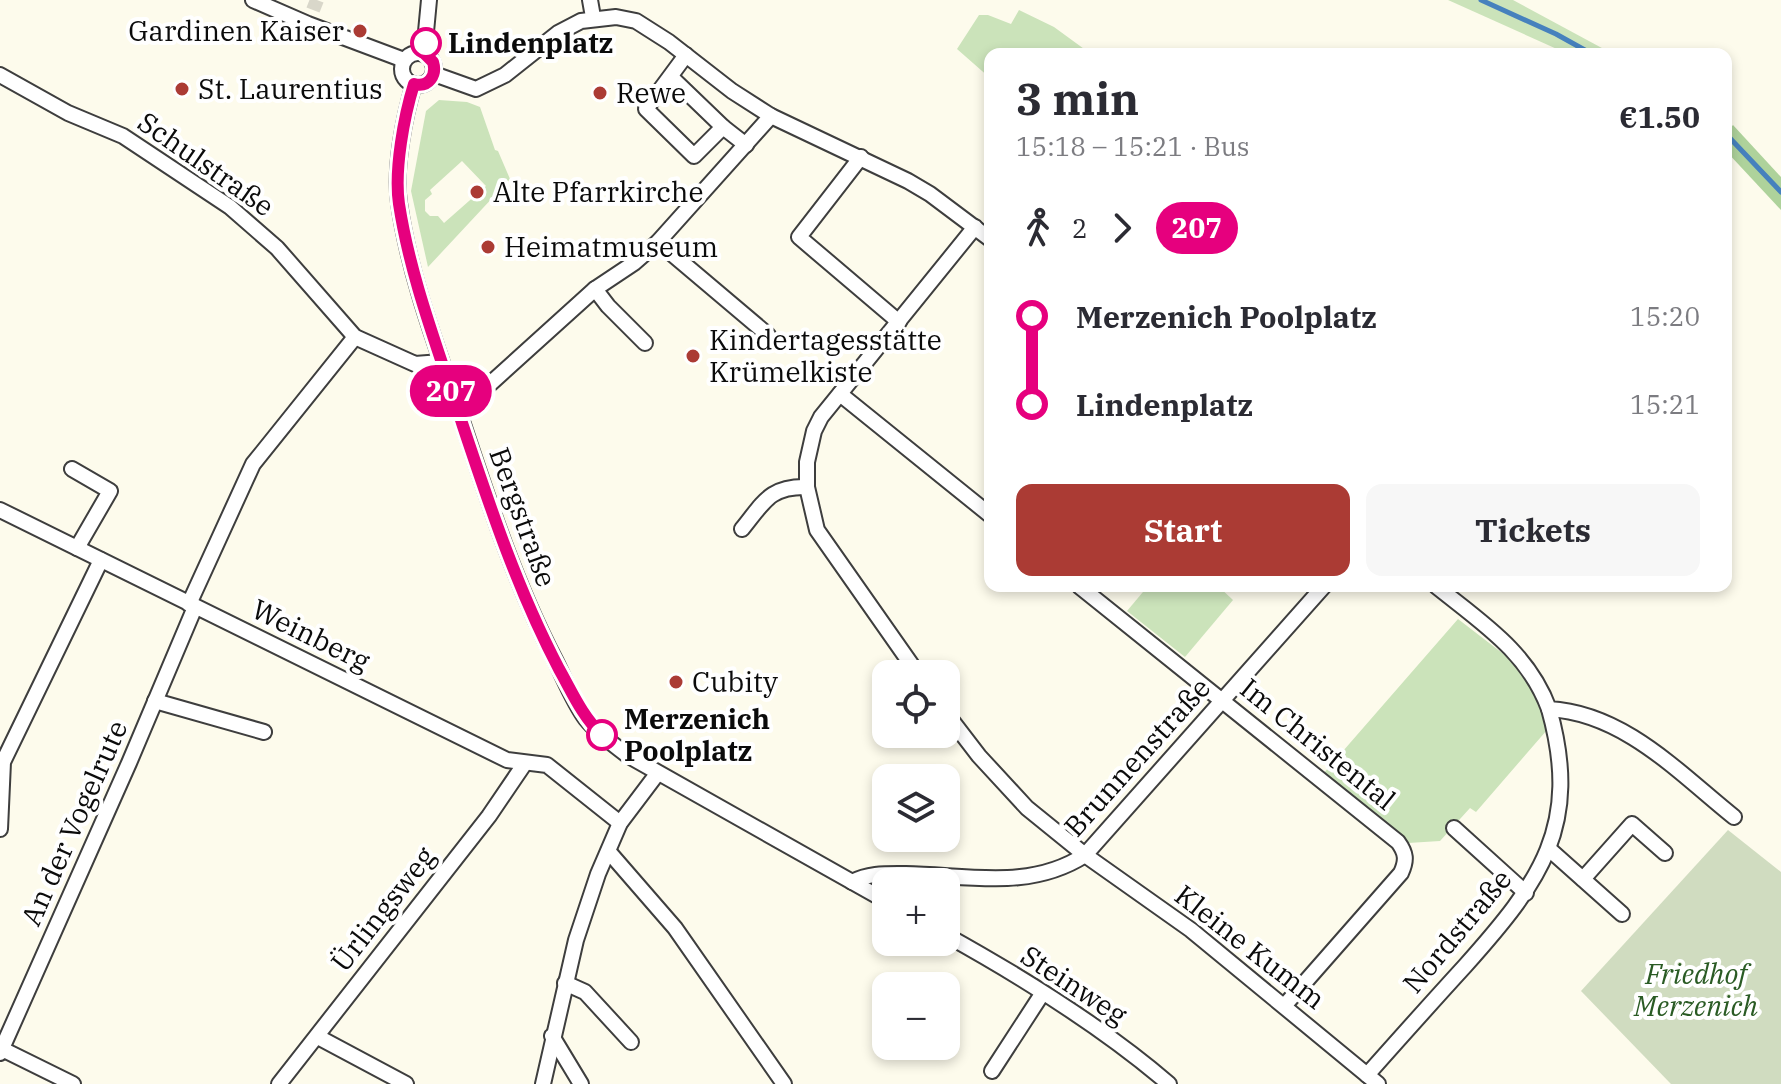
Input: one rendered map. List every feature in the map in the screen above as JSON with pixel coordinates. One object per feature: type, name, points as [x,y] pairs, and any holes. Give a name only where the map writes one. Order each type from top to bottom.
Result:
[{"type":"street","points":[[253,0],[310,17],[404,60]]},
{"type":"street","points":[[424,53],[429,0]]},
{"type":"street","points":[[590,0],[593,17]]},
{"type":"street","points":[[434,74],[476,89],[505,75],[558,33],[593,17],[636,21],[771,116],[861,157],[930,194],[984,234]]},
{"type":"street","points":[[413,53],[424,53],[433,62],[434,74],[429,82],[414,84],[402,72],[404,60],[413,53]]},
{"type":"street","points":[[686,55],[646,109],[694,156],[723,127]]},
{"type":"street","name":"Schulstraße","points":[[0,75],[68,113],[123,136],[230,207],[277,248],[355,337],[415,364],[441,362]]},
{"type":"street","points":[[671,77],[746,145]]},
{"type":"street","name":"Bergstraße","points":[[414,84],[408,103],[398,175],[399,201],[410,255],[441,362],[484,491],[533,619],[586,719],[627,755],[657,774]]},
{"type":"street","points":[[459,412],[595,289],[634,263],[658,242],[771,116]]},
{"type":"street","points":[[861,157],[799,237],[899,322]]},
{"type":"street","points":[[908,660],[826,546],[811,510],[807,462],[814,431],[840,394],[975,227]]},
{"type":"street","points":[[658,242],[768,335]]},
{"type":"street","points":[[595,289],[645,343]]},
{"type":"street","name":"An der Vogelrute","points":[[1,1051],[155,701],[192,605],[253,464],[355,337]]},
{"type":"street","points":[[840,394],[984,510]]},
{"type":"street","points":[[72,469],[110,491],[77,548]]},
{"type":"street","points":[[742,529],[769,495],[790,486],[807,487]]},
{"type":"street","name":"Weinberg","points":[[0,510],[507,760],[547,765],[620,823]]},
{"type":"street","points":[[0,829],[3,762],[101,560]]},
{"type":"street","name":"Im Christental","points":[[1087,592],[1398,842],[1406,857],[1401,873],[1285,1005]]},
{"type":"street","name":"Brunnenstraße","points":[[852,882],[873,874],[1012,880],[1058,870],[1085,855],[1319,592]]},
{"type":"street","name":"Nordstraße","points":[[1373,1080],[1526,893],[1549,849],[1557,822],[1561,790],[1558,741],[1549,709],[1533,674],[1520,657],[1443,592]]},
{"type":"street","name":"An der Vogelrute","points":[[155,701],[264,732]]},
{"type":"street","points":[[1549,709],[1583,713],[1627,733],[1734,817]]},
{"type":"street","name":"Kleine Kumm","points":[[960,731],[1017,797],[1085,855],[1191,930],[1373,1080]]},
{"type":"street","name":"Ürlingsweg","points":[[279,1084],[489,816],[525,763]]},
{"type":"street","points":[[543,1084],[565,983],[598,874],[620,823],[657,774],[872,893]]},
{"type":"street","points":[[1583,879],[1632,824],[1665,853]]},
{"type":"street","points":[[1454,828],[1526,893]]},
{"type":"street","points":[[1549,849],[1622,914]]},
{"type":"street","points":[[609,852],[675,928],[784,1084]]},
{"type":"street","name":"Steinweg","points":[[960,944],[1123,1048],[1169,1084]]},
{"type":"street","points":[[565,983],[585,992],[631,1042]]},
{"type":"street","points":[[992,1071],[1042,994]]},
{"type":"street","points":[[552,1036],[581,1084]]},
{"type":"street","points":[[318,1037],[406,1084]]},
{"type":"street","points":[[1,1051],[73,1084]]},
{"type":"green space","points":[[1448,0],[1513,0],[1602,48],[1555,48]]},
{"type":"green space","points":[[1019,10],[1054,27],[1083,48],[984,48],[984,73],[957,49],[979,15],[988,15],[1011,24]]},
{"type":"green space","points":[[439,100],[467,102],[480,107],[495,150],[510,179],[428,267],[411,191],[426,111]],"holes":[[[462,161],[486,186],[444,223],[438,216],[430,216],[425,211],[425,200],[432,194],[430,190]]]},
{"type":"green space","points":[[1732,126],[1781,177],[1781,210],[1732,157]]},
{"type":"green space","points":[[1143,592],[1224,592],[1233,600],[1185,657],[1127,611]]},
{"type":"green space","points":[[1458,619],[1519,666],[1533,690],[1547,730],[1476,812],[1470,808],[1440,841],[1408,843],[1323,774]]},
{"type":"green space","name":"Friedhof Merzenich","points":[[1728,830],[1781,872],[1781,1084],[1671,1084],[1581,991]]},
{"type":"waterway","points":[[1481,0],[1581,48]]},
{"type":"waterway","points":[[1732,140],[1781,192]]},
{"type":"tunnel","points":[[313,10],[317,0]]},
{"type":"bus line","name":"207","points":[[426,43],[424,53],[433,62],[434,74],[429,82],[414,84],[408,103],[398,175],[399,201],[410,255],[441,362],[510,562],[533,619],[577,703],[586,719],[602,735]]},
{"type":"place","name":"Gardinen Kaiser","points":[[360,31]]},
{"type":"place","name":"Lindenplatz","points":[[426,43]]},
{"type":"place","name":"St. Laurentius","points":[[182,89]]},
{"type":"place","name":"Rewe","points":[[600,93]]},
{"type":"place","name":"Alte Pfarrkirche","points":[[477,192]]},
{"type":"place","name":"Heimatmuseum","points":[[488,247]]},
{"type":"place","name":"Kindertagesstätte Krümelkiste","points":[[693,356]]},
{"type":"place","name":"Cubity","points":[[676,682]]},
{"type":"place","name":"Merzenich Poolplatz","points":[[602,735]]}]
